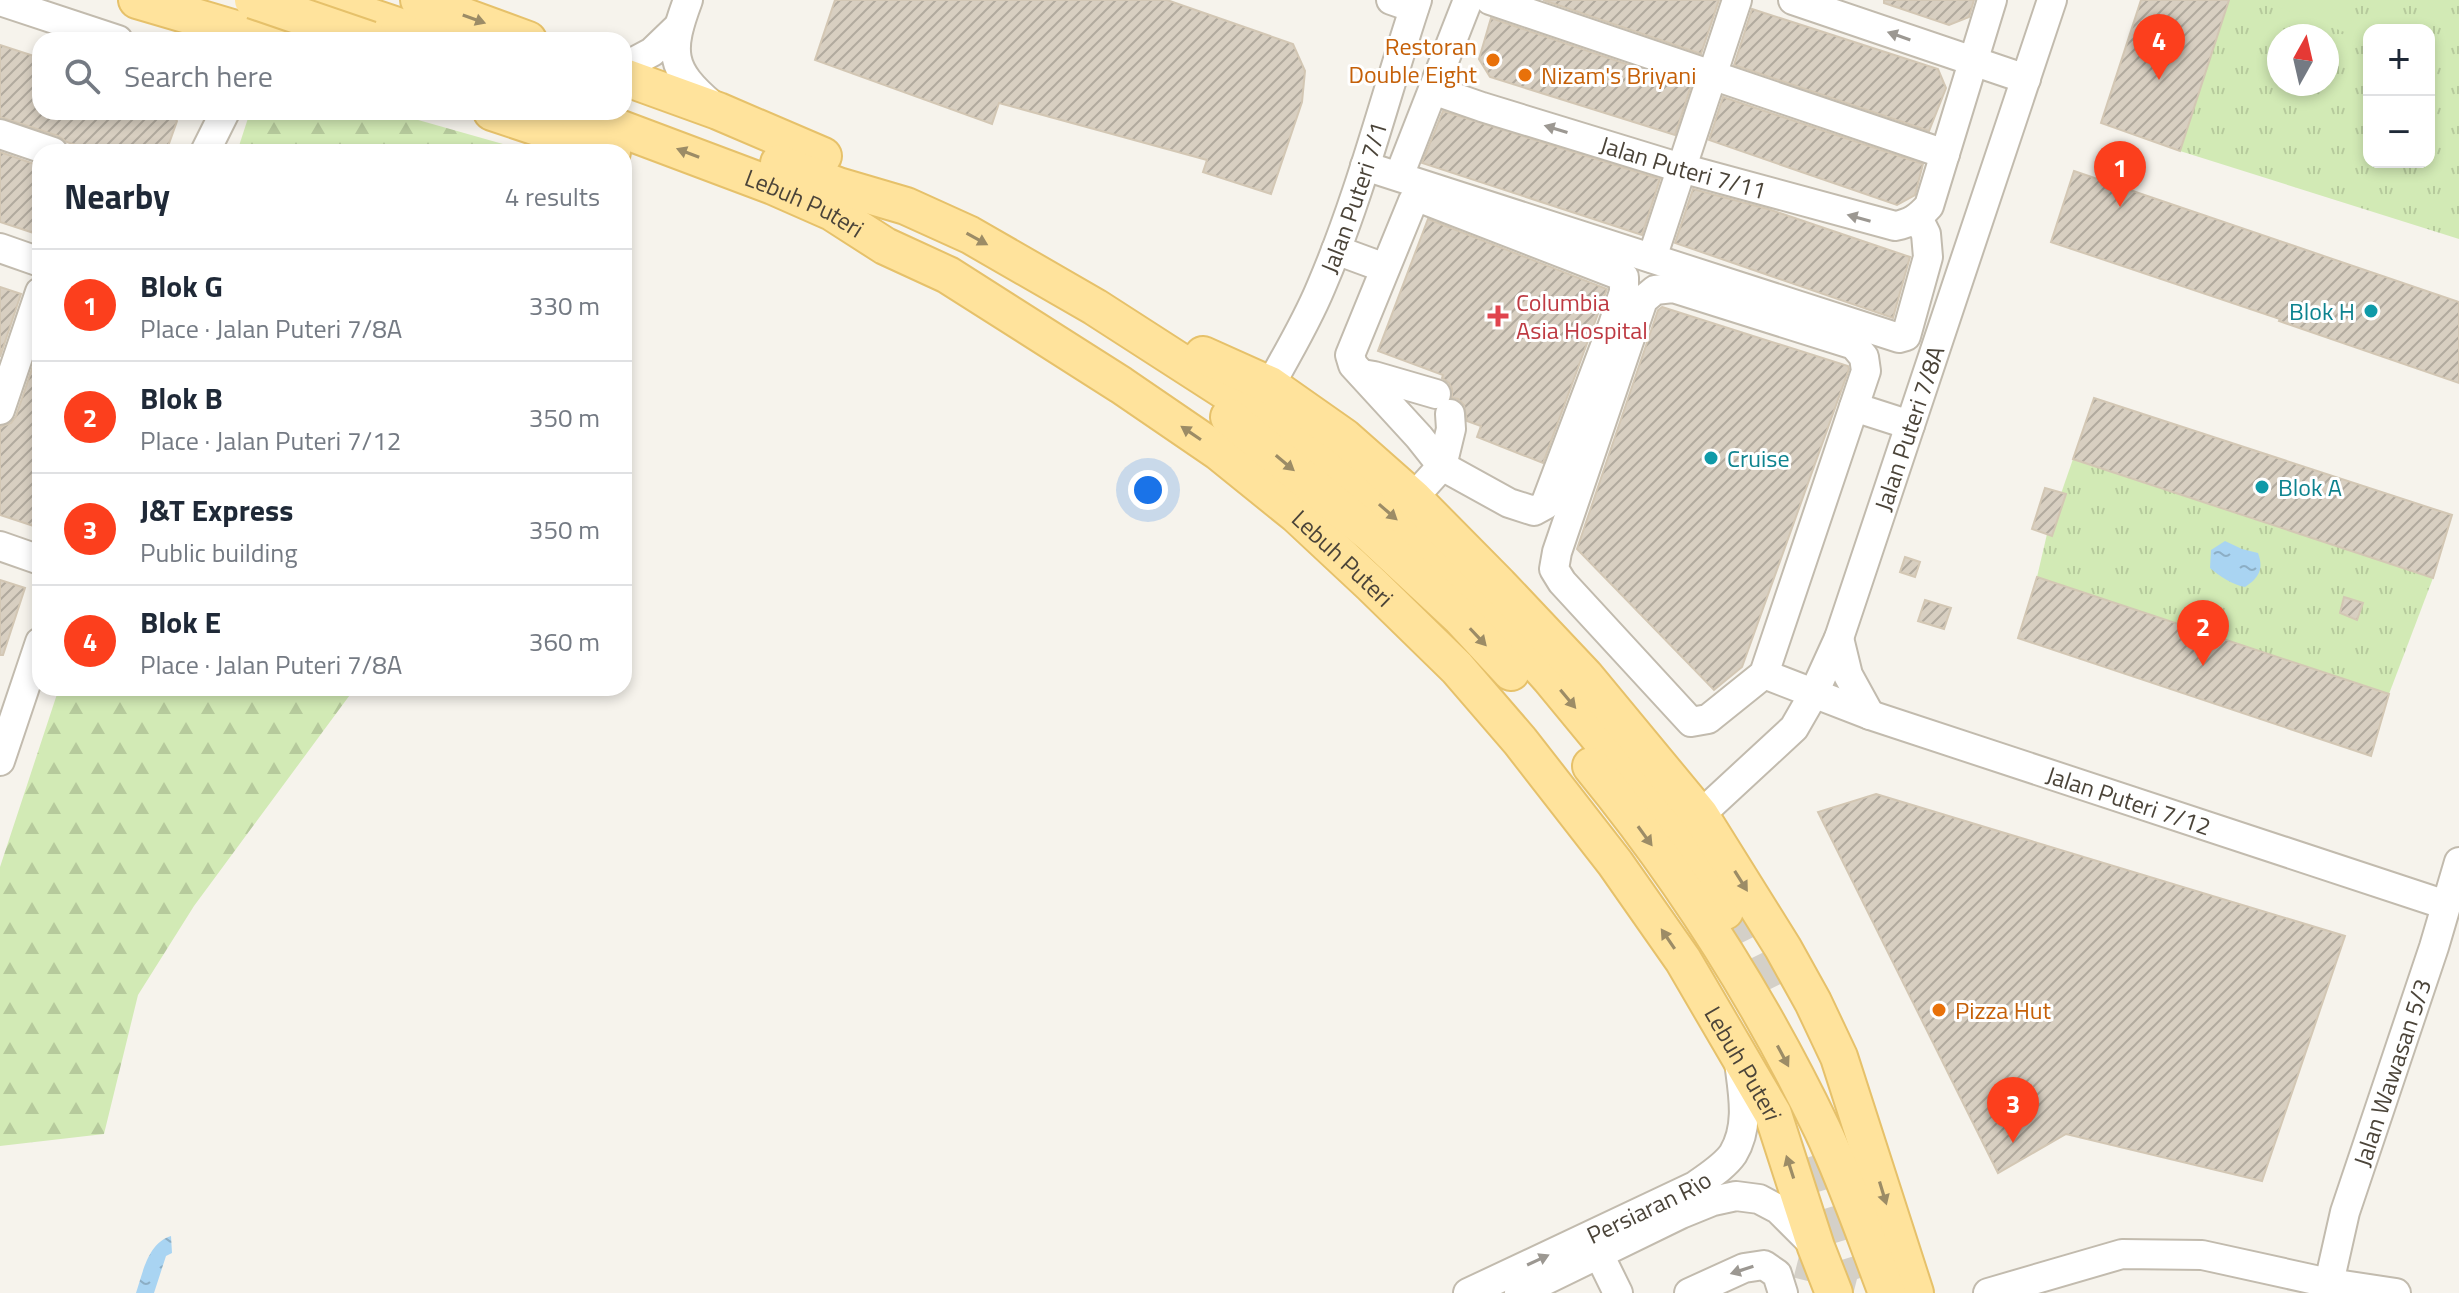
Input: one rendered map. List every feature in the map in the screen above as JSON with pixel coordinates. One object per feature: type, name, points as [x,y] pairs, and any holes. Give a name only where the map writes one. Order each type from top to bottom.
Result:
[{"type":"main road","points":[[139,0],[211,32],[255,23],[316,32]]},
{"type":"main road","points":[[318,32],[311,11],[318,0],[415,32]]},
{"type":"main road","points":[[419,0],[506,32]]},
{"type":"main road","points":[[632,80],[718,111],[843,165],[906,206]]},
{"type":"main road","points":[[516,120],[588,144]]},
{"type":"main road","name":"Lebuh Puteri","points":[[609,120],[906,206],[970,235],[1095,307]]},
{"type":"main road","name":"Lebuh Puteri","points":[[637,127],[832,212],[885,246],[948,275],[992,302],[1219,452],[1297,515],[1372,585],[1457,668],[1520,741],[1615,863],[1683,960],[1773,1114],[1816,1247],[1860,1289]]},
{"type":"main road","points":[[1095,307],[1270,385],[1344,437],[1413,498],[1585,676],[1700,815],[1813,1002],[1839,1057],[1915,1293]]},
{"type":"main road","points":[[1095,307],[1303,441],[1395,518],[1476,596],[1550,678],[1649,798],[1725,911]]},
{"type":"main road","points":[[1095,307],[1371,534],[1460,617],[1532,694],[1614,795],[1732,961],[1828,1143],[1852,1199],[1860,1289]]},
{"type":"street","points":[[1399,176],[1468,0]]},
{"type":"street","points":[[1490,0],[1945,154]]},
{"type":"street","points":[[1652,258],[1737,0]]},
{"type":"street","points":[[1793,0],[2026,79]]},
{"type":"street","points":[[1365,166],[1899,338],[1906,336],[1928,257],[1924,212],[1992,0]]},
{"type":"street","name":"Jalan Puteri 7/8A","points":[[1700,815],[1794,728],[1839,638],[2052,0]]},
{"type":"street","points":[[0,1],[94,32]]},
{"type":"street","name":"Jalan Puteri 7/1","points":[[1270,385],[1314,302],[1336,250],[1365,166],[1407,3]]},
{"type":"street","points":[[632,63],[652,52],[683,13]]},
{"type":"street","points":[[683,13],[677,62],[689,86],[718,111]]},
{"type":"street","name":"Jalan Puteri 7/11","points":[[1433,90],[1681,168],[1879,224],[1908,224],[1924,212]]},
{"type":"street","points":[[205,120],[206,144]]},
{"type":"street","points":[[209,144],[221,120]]},
{"type":"street","points":[[0,134],[32,145]]},
{"type":"street","points":[[1420,198],[1624,277],[1624,292],[1613,325],[1545,505],[1534,511],[1509,503],[1442,466],[1362,374],[1353,365],[1350,355],[1413,201],[1420,198]]},
{"type":"street","points":[[0,248],[32,259]]},
{"type":"street","points":[[1336,250],[1385,268]]},
{"type":"street","points":[[1673,288],[1854,345],[1864,357],[1866,371],[1764,674],[1708,719],[1691,722],[1562,582],[1554,569],[1557,552],[1643,300],[1655,290],[1673,288]]},
{"type":"street","points":[[0,410],[32,316]]},
{"type":"street","points":[[1362,374],[1443,404],[1451,429],[1442,466],[1413,498]]},
{"type":"street","points":[[1854,407],[1910,425]]},
{"type":"street","points":[[0,546],[32,557]]},
{"type":"street","points":[[1794,728],[1819,717],[1870,715],[1848,675],[1839,638]]},
{"type":"street","points":[[0,761],[32,666]]},
{"type":"street","name":"Jalan Puteri 7/12","points":[[1764,674],[1870,715],[2446,905]]},
{"type":"street","name":"Jalan Wawasan 5/3","points":[[2329,1283],[2345,1212],[2434,947],[2459,862]]},
{"type":"street","name":"Persiaran Rio","points":[[1519,1293],[1695,1186],[1715,1172],[1732,1154],[1745,1112],[1738,1057]]},
{"type":"street","name":"Persiaran Rio","points":[[1468,1293],[1713,1201],[1736,1196],[1759,1199],[1778,1209],[1816,1247]]},
{"type":"street","points":[[1594,1245],[1618,1293]]},
{"type":"street","points":[[1988,1293],[2122,1254],[2202,1255],[2329,1283],[2396,1293]]},
{"type":"street","points":[[1689,1293],[1744,1268],[1764,1265],[1777,1274],[1783,1293]]},
{"type":"green space","points":[[2229,0],[2459,0],[2459,239],[2180,151]]},
{"type":"green space","points":[[2269,0],[2358,0],[2347,33],[2339,30],[2339,24],[2323,24],[2268,3]]},
{"type":"green space","points":[[247,120],[418,120],[503,144],[240,144]]},
{"type":"green space","points":[[2073,459],[2433,578],[2389,694],[2037,577],[2047,534]]},
{"type":"green space","points":[[56,696],[349,696],[194,906],[138,995],[104,1134],[0,1146],[0,867]]},
{"type":"water","points":[[2225,541],[2258,553],[2259,573],[2245,587],[2226,580],[2210,568],[2211,550]]},
{"type":"water","points":[[171,1236],[172,1253],[166,1256],[154,1293],[136,1293],[152,1252]]},
{"type":"building","points":[[835,0],[1167,0],[1293,44],[1305,71],[1302,102],[1271,194],[1203,172],[1207,160],[999,103],[992,124],[815,60]]},
{"type":"building","points":[[1543,0],[1719,0],[1701,54]]},
{"type":"building","points":[[1884,0],[1974,0],[1969,17],[1949,25],[1884,3]]},
{"type":"building","points":[[2141,0],[2229,0],[2180,151],[2101,123]]},
{"type":"building","points":[[1752,9],[1938,69],[1946,88],[1929,131],[1734,65]]},
{"type":"building","points":[[1491,18],[1691,86],[1675,135],[1490,77],[1479,59]]},
{"type":"building","points":[[0,45],[32,55],[32,120],[177,121],[169,144],[73,144],[0,117]]},
{"type":"building","points":[[1723,97],[1923,164],[1915,195],[1897,205],[1709,140]]},
{"type":"building","points":[[1443,111],[1660,179],[1642,235],[1422,163]]},
{"type":"building","points":[[0,152],[32,163],[32,232],[0,222]]},
{"type":"building","points":[[2074,171],[2459,302],[2459,383],[2051,242]]},
{"type":"building","points":[[1693,189],[1768,209],[1910,257],[1893,318],[1675,243]]},
{"type":"building","name":"Columbia Asia Hospital","points":[[1428,219],[1607,289],[1543,463],[1477,437],[1481,426],[1467,421],[1464,405],[1452,398],[1452,389],[1442,378],[1443,375],[1378,351]]},
{"type":"building","points":[[0,287],[21,294],[0,357]]},
{"type":"building","name":"Cruise","points":[[1662,307],[1848,366],[1849,369],[1742,667],[1714,690],[1577,549],[1658,310]]},
{"type":"building","points":[[32,369],[32,525],[0,515],[0,427],[11,423]]},
{"type":"building","name":"Blok A","points":[[2094,398],[2452,515],[2433,578],[2073,459]]},
{"type":"building","points":[[2045,488],[2066,494],[2052,536],[2032,529]]},
{"type":"building","points":[[1905,557],[1920,562],[1915,577],[1900,572]]},
{"type":"building","points":[[2037,577],[2389,694],[2371,756],[2018,638]]},
{"type":"building","points":[[0,580],[25,588],[3,655],[0,655]]},
{"type":"building","points":[[2344,597],[2363,603],[2357,620],[2340,613]]},
{"type":"building","points":[[1925,600],[1951,608],[1944,629],[1918,621]]},
{"type":"building","points":[[1876,794],[2345,936],[2262,1181],[2066,1134],[1998,1173],[1818,812]]},
{"type":"tunnel","points":[[1725,911],[1767,996]]},
{"type":"tunnel","points":[[1819,1154],[1857,1279]]},
{"type":"tunnel","points":[[1797,1264],[1857,1279]]},
{"type":"place","name":"Restoran Double Eight","points":[[1493,60]]},
{"type":"place","name":"Nizam's Briyani","points":[[1525,75]]},
{"type":"place","name":"Blok E","points":[[2159,80]]},
{"type":"place","name":"Blok G","points":[[2120,207]]},
{"type":"place","name":"Blok H","points":[[2371,311]]},
{"type":"place","name":"Columbia Asia Hospital","points":[[1498,316]]},
{"type":"place","name":"Cruise","points":[[1711,458]]},
{"type":"place","name":"Blok A","points":[[2262,487]]},
{"type":"place","name":"Blok B","points":[[2203,666]]},
{"type":"place","name":"Pizza Hut","points":[[1939,1010]]},
{"type":"place","name":"J&T Express","points":[[2013,1143]]}]
